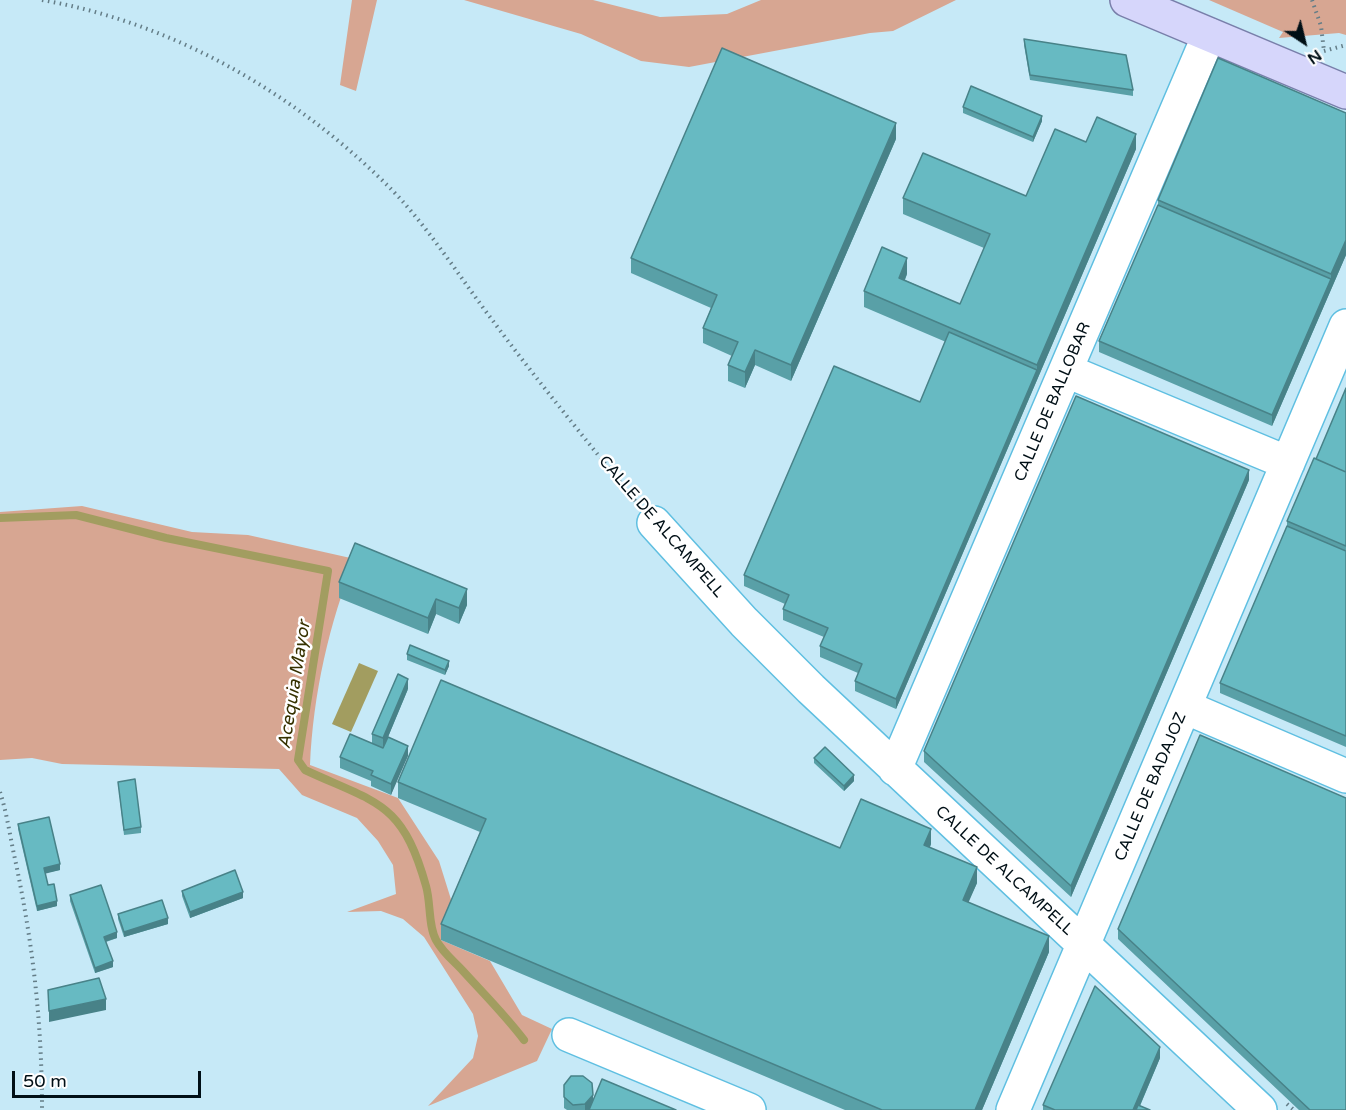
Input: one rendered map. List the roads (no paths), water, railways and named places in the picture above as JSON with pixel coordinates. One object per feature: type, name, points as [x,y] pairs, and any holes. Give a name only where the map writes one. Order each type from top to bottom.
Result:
[{"type":"main road","points":[[1127,0],[1337,89]]},
{"type":"street","name":"CALLE DE BALLOBAR","points":[[895,769],[1067,371],[1209,34]]},
{"type":"street","name":"CALLE DE BADAJOZ","points":[[1013,1110],[1346,326]]},
{"type":"street","points":[[1067,371],[1288,463]]},
{"type":"street","name":"CALLE DE ALCAMPELL","points":[[654,524],[744,622],[895,769],[1084,945],[1272,1106]]},
{"type":"street","points":[[1185,707],[1346,776]]},
{"type":"street","points":[[569,1035],[749,1110]]},
{"type":"waterway","name":"Acequia Mayor","points":[[0,518],[76,515],[166,538],[328,571],[298,760],[305,770],[369,799],[396,821],[417,858],[428,893],[433,934],[436,940],[445,953],[495,1005],[524,1040]]}]
